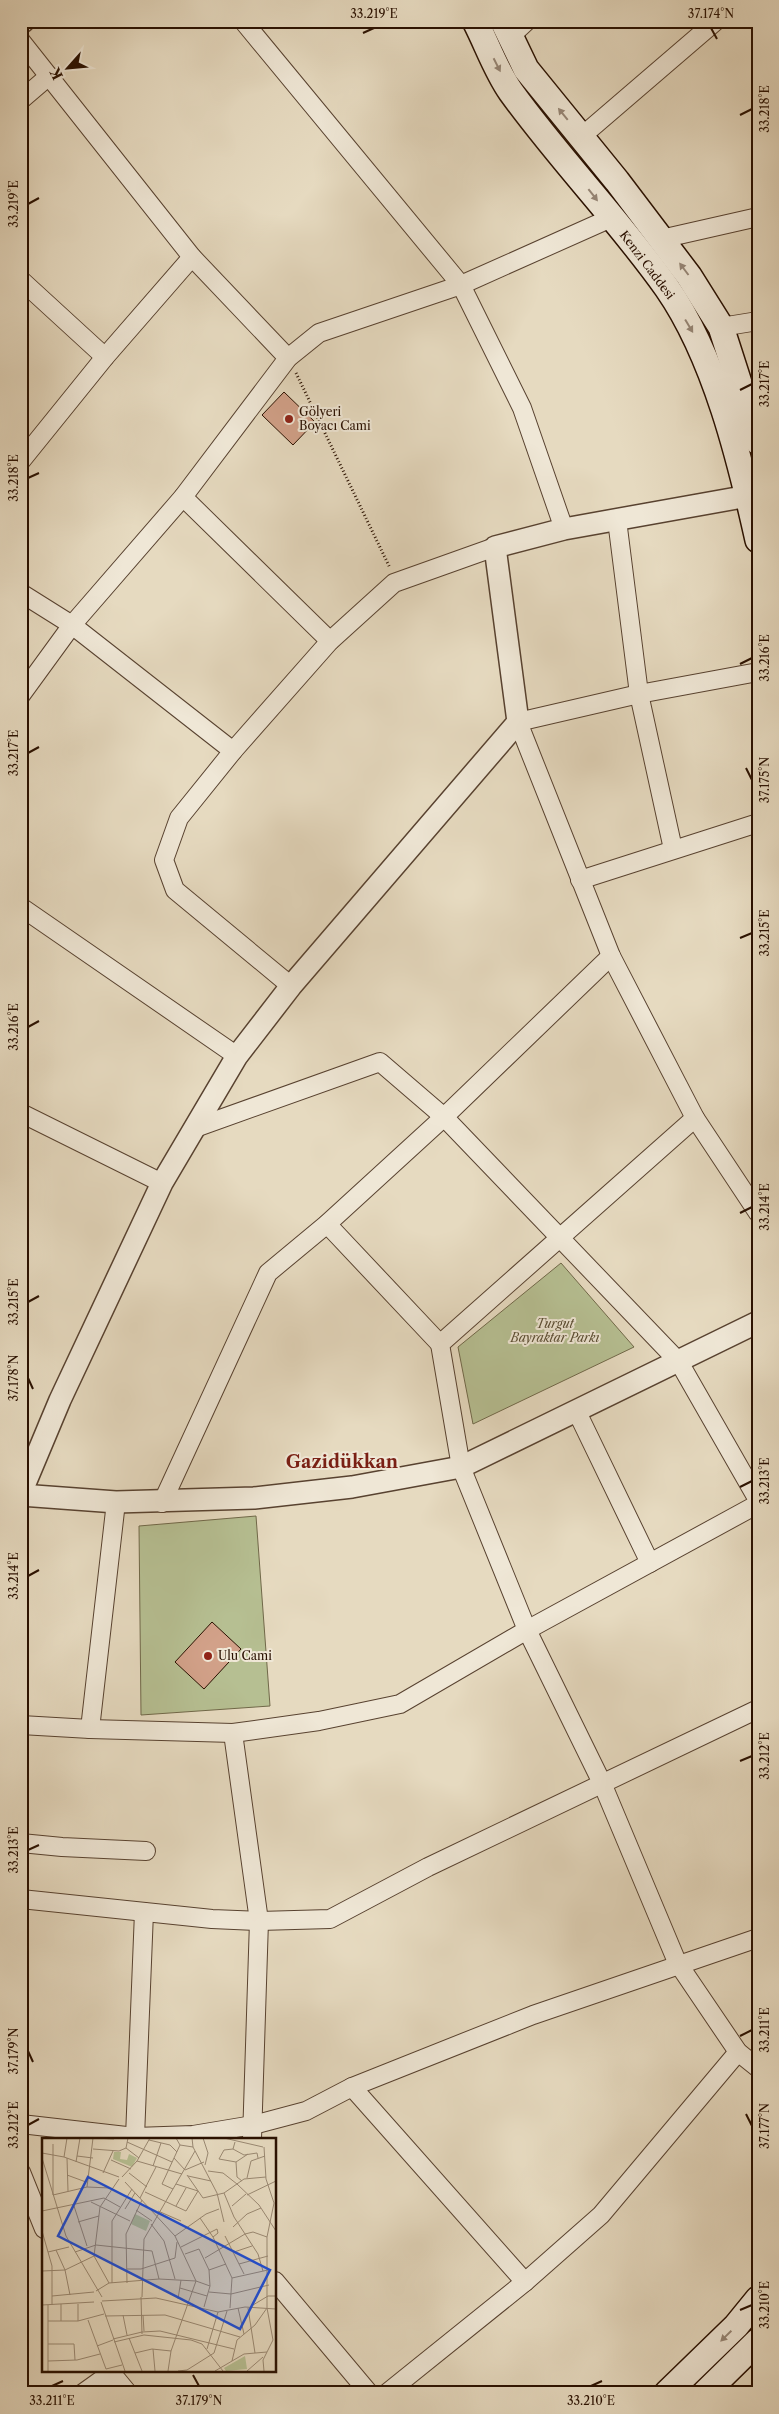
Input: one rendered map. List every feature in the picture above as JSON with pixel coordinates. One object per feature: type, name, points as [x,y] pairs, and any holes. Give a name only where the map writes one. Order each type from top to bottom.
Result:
[{"type":"main road","name":"Kenzi Caddesi","points":[[475,21],[510,91],[667,289],[696,337],[720,401],[748,496],[758,540]]},
{"type":"main road","points":[[514,26],[526,69],[689,276],[721,327],[758,442]]},
{"type":"main road","points":[[667,2393],[736,2326],[758,2299]]},
{"type":"main road","points":[[705,2393],[758,2341]]},
{"type":"street","points":[[243,21],[461,285],[522,408],[564,529]]},
{"type":"street","points":[[581,137],[716,21]]},
{"type":"street","points":[[21,41],[192,257],[288,358]]},
{"type":"street","points":[[21,100],[49,76]]},
{"type":"street","points":[[661,239],[758,217]]},
{"type":"street","points":[[21,695],[72,625],[183,497],[288,358],[319,333],[461,285],[611,218]]},
{"type":"street","points":[[21,461],[105,358],[192,257]]},
{"type":"street","points":[[21,280],[105,358]]},
{"type":"street","points":[[721,327],[758,321]]},
{"type":"street","points":[[291,986],[175,890],[164,860],[179,818],[233,751],[330,641],[394,583],[495,548],[564,529],[748,496]]},
{"type":"street","points":[[183,497],[330,641]]},
{"type":"street","points":[[618,520],[639,694],[673,849]]},
{"type":"street","points":[[495,548],[518,722],[580,880],[611,956],[695,1118],[758,1213]]},
{"type":"street","points":[[21,593],[72,625],[233,751]]},
{"type":"street","points":[[758,672],[639,694],[518,722],[291,986],[237,1056],[162,1183],[60,1400],[21,1494],[116,1502],[254,1498],[352,1487],[461,1467],[758,1322]]},
{"type":"street","points":[[580,880],[758,823]]},
{"type":"street","points":[[21,907],[237,1056]]},
{"type":"street","points":[[162,1502],[268,1273],[327,1224],[444,1117],[611,956]]},
{"type":"street","points":[[195,1128],[380,1062],[444,1117],[678,1362],[758,1500]]},
{"type":"street","points":[[21,1114],[162,1183]]},
{"type":"street","points":[[440,1344],[695,1118]]},
{"type":"street","points":[[327,1224],[440,1344],[461,1467],[527,1630],[602,1783],[679,1965],[738,2052],[758,2068]]},
{"type":"street","points":[[577,1412],[650,1563]]},
{"type":"street","points":[[90,1730],[116,1502]]},
{"type":"street","points":[[21,1725],[90,1730],[233,1733],[319,1721],[400,1704],[527,1630],[758,1504]]},
{"type":"street","points":[[21,1898],[212,1919],[259,1921],[330,1919],[428,1867],[758,1708]]},
{"type":"street","points":[[233,1733],[259,1921],[253,2132]]},
{"type":"street","points":[[21,1843],[146,1851]]},
{"type":"street","points":[[136,2138],[144,1912]]},
{"type":"street","points":[[21,2124],[136,2138],[253,2132],[306,2111],[352,2087],[533,2016],[758,1938]]},
{"type":"street","points":[[387,2393],[525,2282],[601,2215],[738,2052]]},
{"type":"street","points":[[352,2087],[525,2282]]},
{"type":"street","points":[[21,2172],[42,2224]]},
{"type":"street","points":[[276,2282],[369,2393]]},
{"type":"street","points":[[83,2393],[109,2372]]},
{"type":"street","points":[[111,2372],[128,2393]]},
{"type":"path","points":[[288,358],[308,393],[388,562],[394,583]]},
{"type":"green space","name":"Turgut Bayraktar Parkı","points":[[561,1263],[634,1347],[473,1424],[458,1347]]},
{"type":"green space","points":[[256,1516],[270,1706],[141,1715],[139,1526]]},
{"type":"building","name":"Gölyeri Boyacı Cami","points":[[284,392],[315,422],[293,445],[262,415]]},
{"type":"building","name":"Ulu Cami","points":[[212,1622],[241,1649],[204,1689],[175,1662]]},
{"type":"place","name":"Gölyeri Boyacı Cami","points":[[289,419]]},
{"type":"place","name":"Ulu Cami","points":[[208,1656]]},
{"type":"district","name":"Gazidükkan","points":[[342,1462]]}]
